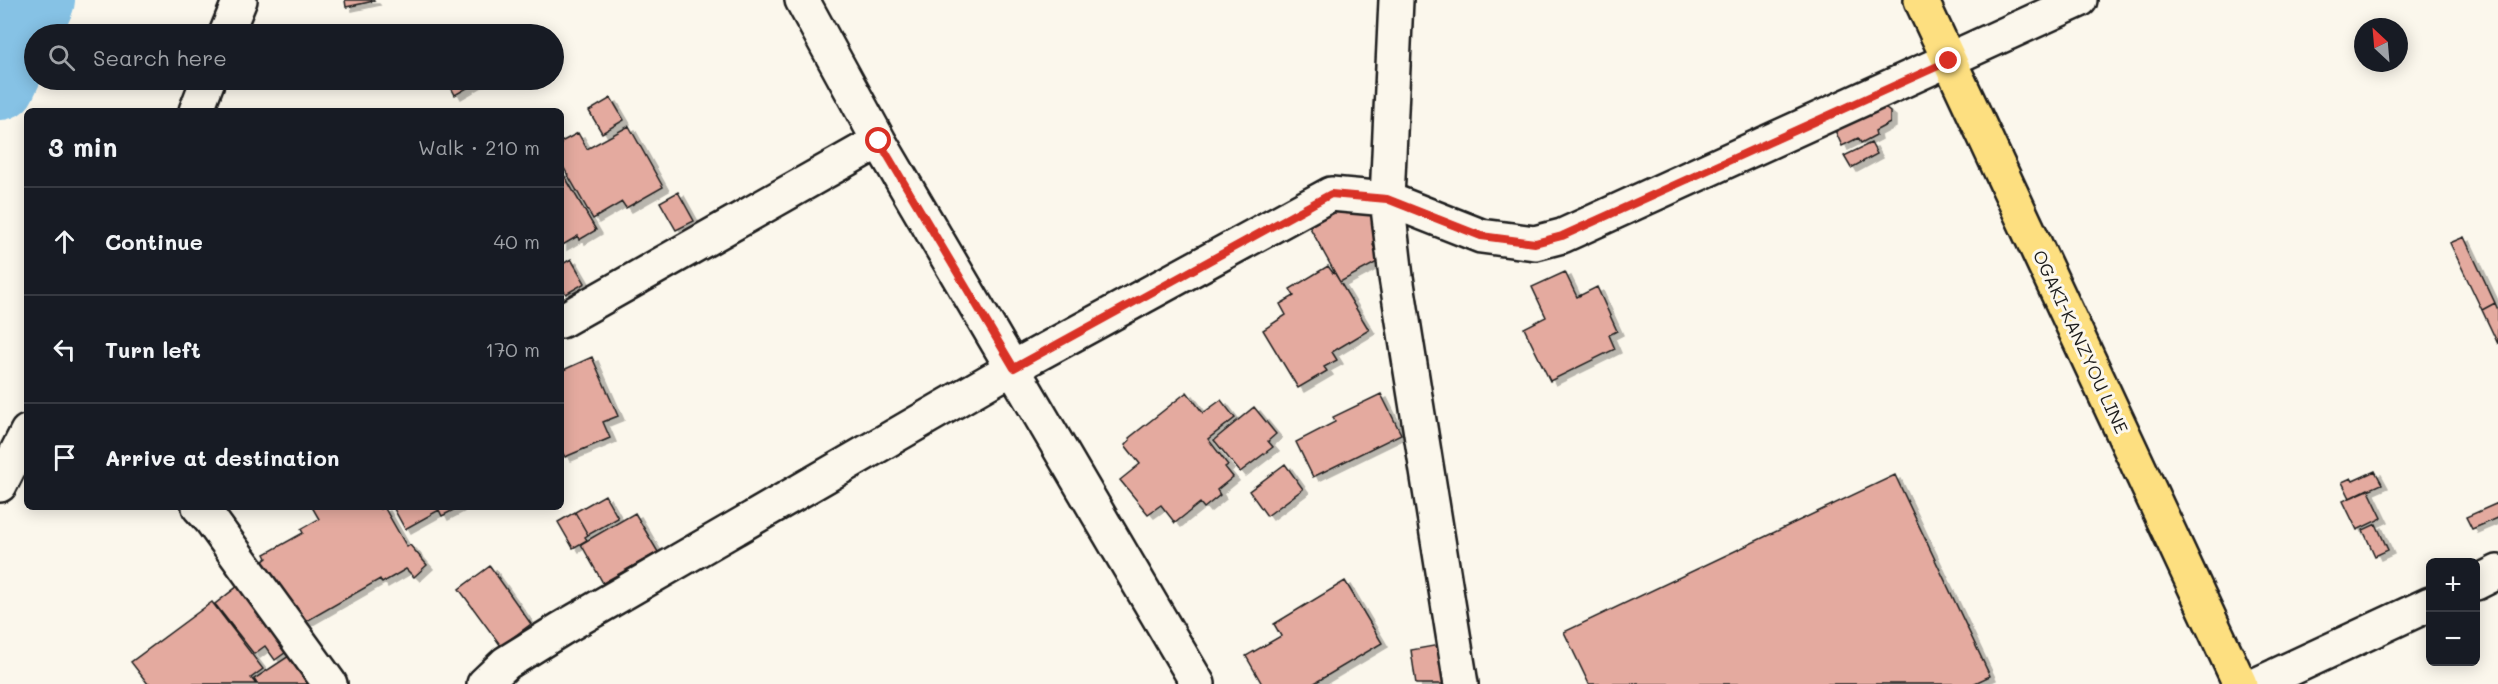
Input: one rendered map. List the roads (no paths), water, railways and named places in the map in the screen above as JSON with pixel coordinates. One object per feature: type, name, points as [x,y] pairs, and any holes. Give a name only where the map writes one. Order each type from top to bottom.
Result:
[{"type":"main road","name":"OGAKI-KANZYOU LINE","points":[[1921,0],[2240,684]]},
{"type":"street","points":[[230,24],[240,0]]},
{"type":"street","points":[[802,0],[879,141],[1198,684]]},
{"type":"street","points":[[1396,0],[1402,204],[1396,277],[1461,684]]},
{"type":"street","points":[[504,677],[1014,368],[1331,194],[1402,204],[1481,236],[1535,243],[1562,236],[2080,0]]},
{"type":"street","points":[[197,108],[204,90]]},
{"type":"street","points":[[564,319],[879,141]]},
{"type":"street","points":[[0,485],[24,438]]},
{"type":"street","points":[[215,511],[330,684]]},
{"type":"street","points":[[2480,581],[2498,572]]},
{"type":"street","points":[[2258,684],[2426,606]]},
{"type":"waterway","points":[[28,24],[39,0]]},
{"type":"waterway","points":[[0,84],[24,32]]}]
